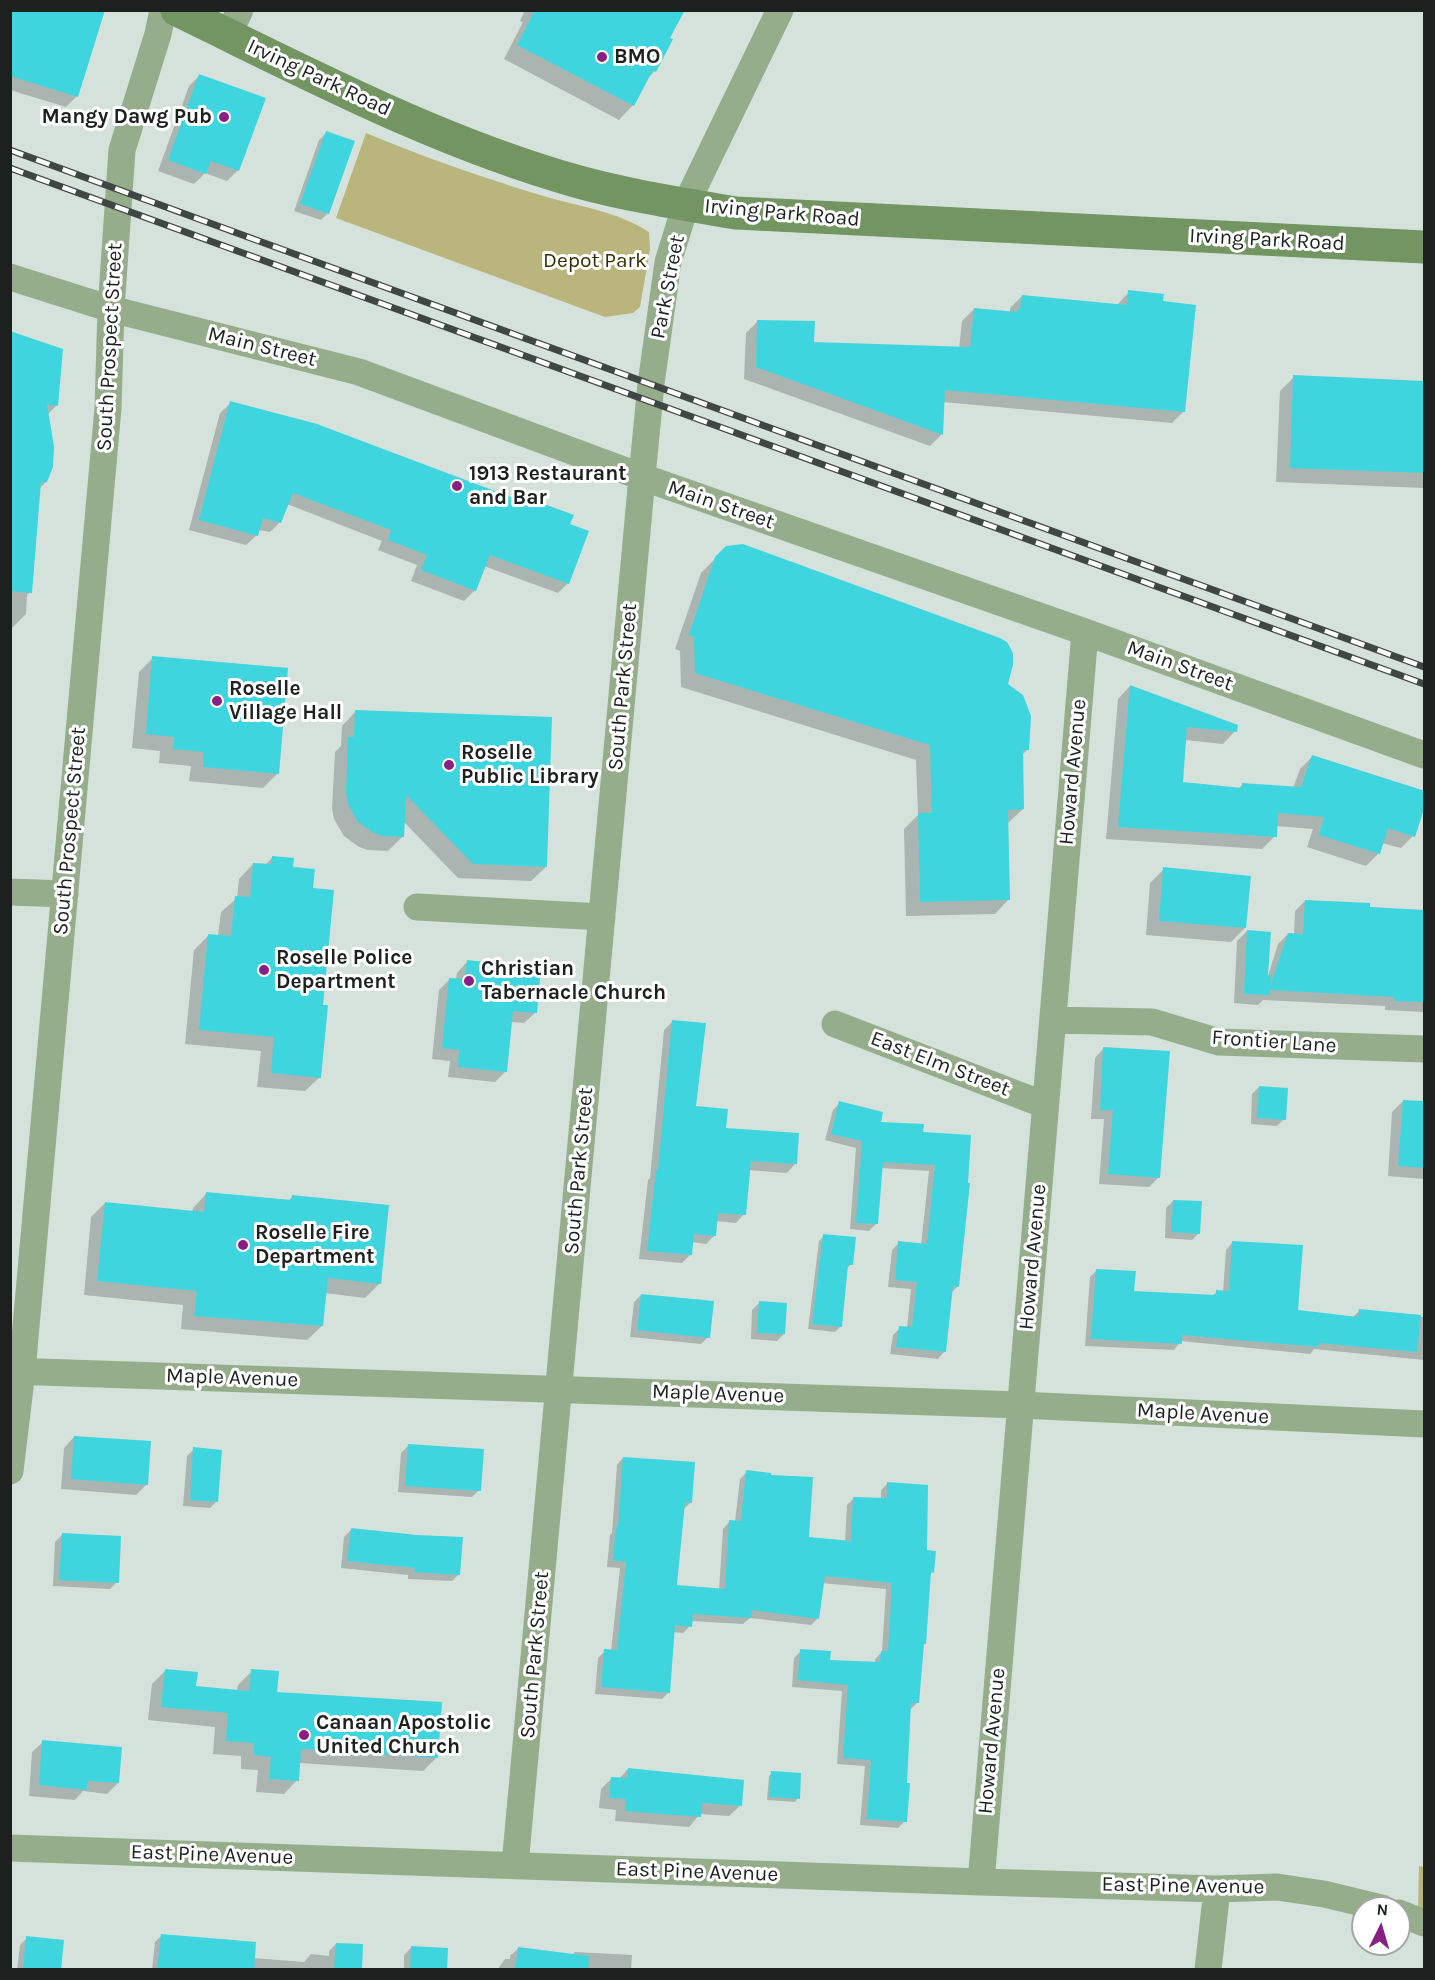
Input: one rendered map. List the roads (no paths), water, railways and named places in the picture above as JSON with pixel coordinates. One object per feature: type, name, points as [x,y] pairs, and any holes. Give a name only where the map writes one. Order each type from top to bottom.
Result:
[{"type":"main road","name":"Irving Park Road","points":[[177,10],[234,23],[380,108],[466,144],[580,182],[686,204],[736,213],[1425,247]]},
{"type":"street","name":"South Prospect Street","points":[[10,1471],[16,1371],[65,894],[108,408],[111,309],[122,150],[158,34],[163,10]]},
{"type":"street","name":"Park Street","points":[[642,477],[651,384],[668,262],[686,204],[780,10]]},
{"type":"street","name":"Main Street","points":[[10,277],[111,309],[359,372],[642,477],[1085,632],[1425,755]]},
{"type":"street","name":"South Park Street","points":[[515,1866],[642,477]]},
{"type":"street","name":"Howard Avenue","points":[[981,1882],[1085,632]]},
{"type":"street","points":[[10,892],[65,894]]},
{"type":"street","points":[[417,907],[602,917]]},
{"type":"street","name":"Frontier Lane","points":[[1053,1020],[1152,1022],[1219,1042],[1425,1049]]},
{"type":"street","name":"East Elm Street","points":[[835,1024],[1046,1105]]},
{"type":"street","name":"Maple Avenue","points":[[16,1371],[1020,1405],[1425,1424]]},
{"type":"street","name":"East Pine Avenue","points":[[10,1848],[981,1882],[1217,1889],[1277,1887],[1351,1901]]},
{"type":"street","points":[[1208,1970],[1217,1889]]},
{"type":"railway","points":[[10,150],[1424,667]]},
{"type":"railway","points":[[10,168],[1424,684]]},
{"type":"place","name":"BMO","points":[[602,57]]},
{"type":"place","name":"Mangy Dawg Pub","points":[[224,117]]},
{"type":"place","name":"1913 Restaurant and Bar","points":[[457,486]]},
{"type":"place","name":"Roselle Village Hall","points":[[217,701]]},
{"type":"place","name":"Roselle Public Library","points":[[449,765]]},
{"type":"place","name":"Roselle Police Department","points":[[264,970]]},
{"type":"place","name":"Christian Tabernacle Church","points":[[469,981]]},
{"type":"place","name":"Roselle Fire Department","points":[[243,1245]]},
{"type":"place","name":"Canaan Apostolic United Church","points":[[304,1735]]},
{"type":"park label","name":"Depot Park","points":[[595,261]]}]
